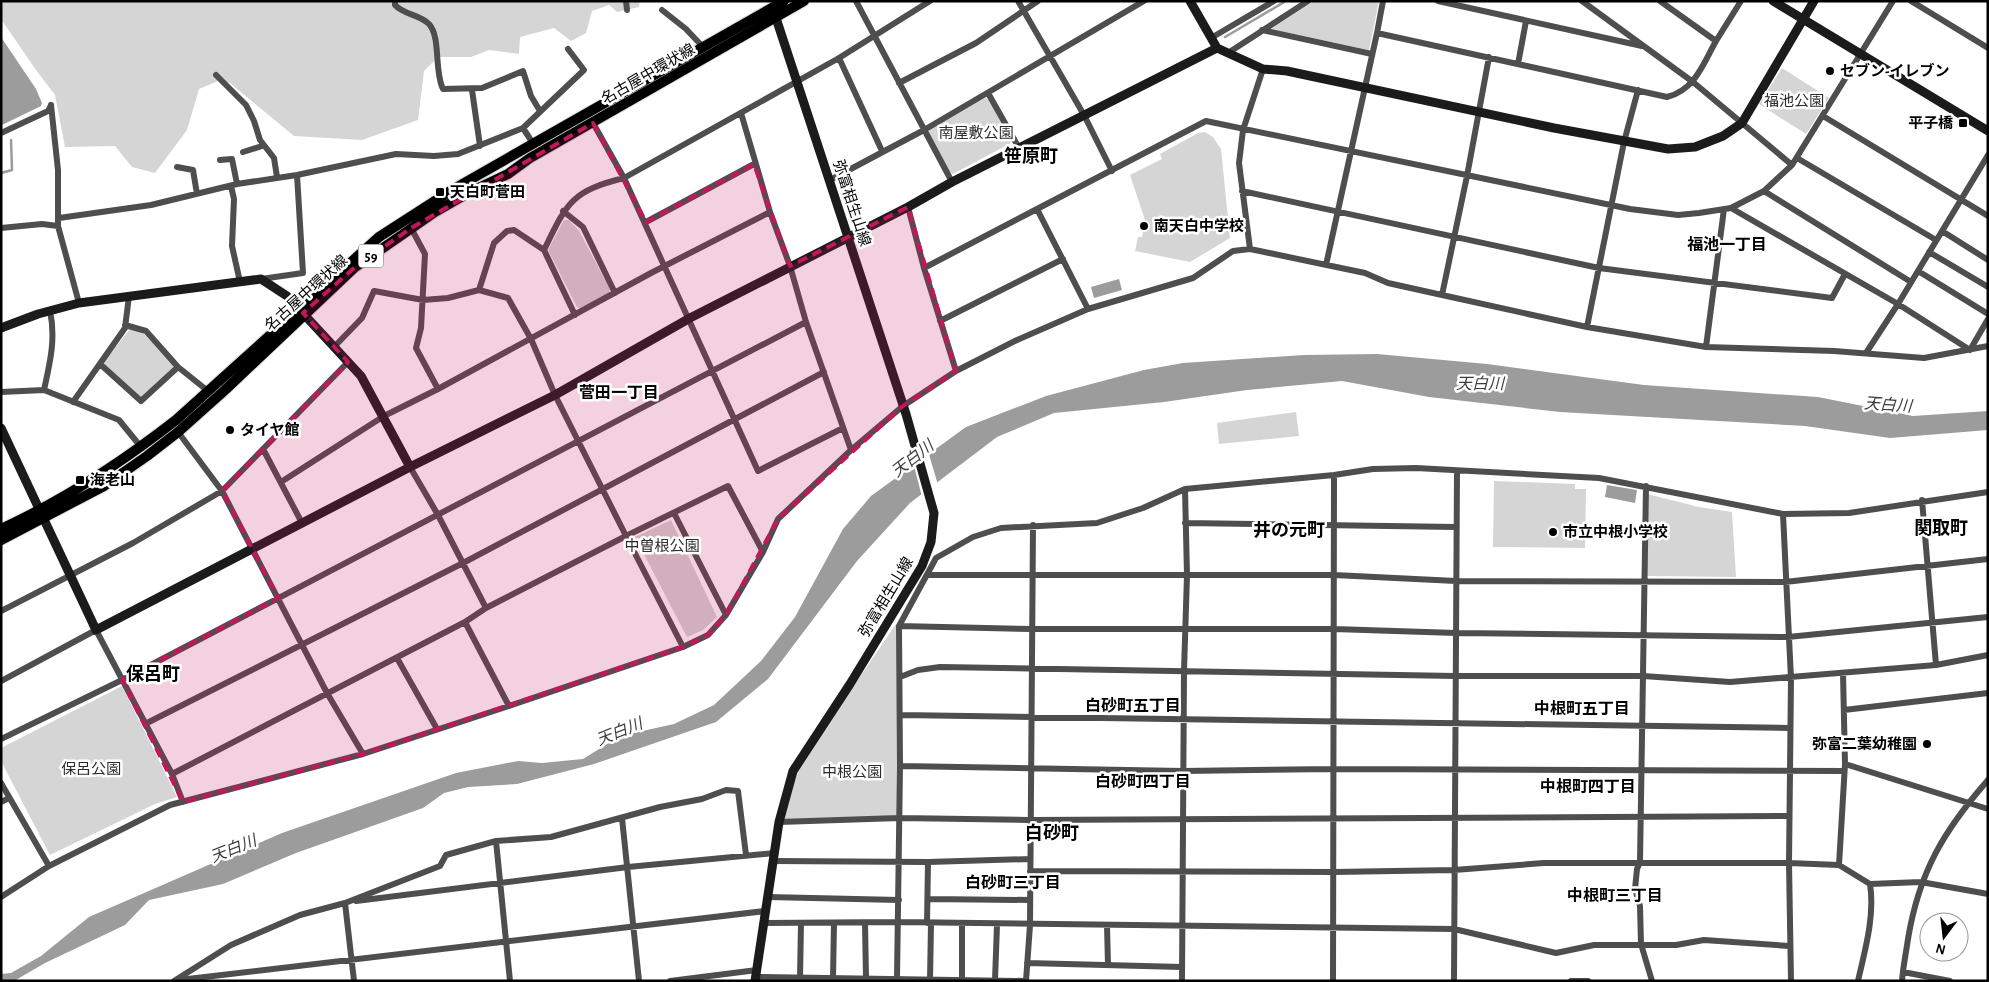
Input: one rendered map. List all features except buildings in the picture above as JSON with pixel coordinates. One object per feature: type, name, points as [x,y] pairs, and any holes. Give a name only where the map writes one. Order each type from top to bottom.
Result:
[{"type":"main road","name":"名古屋中環状線","points":[[1,540],[43,515],[141,447],[354,268],[411,228],[470,192],[508,174],[530,158],[593,123],[774,13],[784,1]]},
{"type":"main road","name":"名古屋中環状線","points":[[1,529],[43,515],[104,486],[178,432],[379,237],[452,190],[703,47],[774,13],[804,1]]},
{"type":"street","points":[[395,1],[395,5],[401,10],[422,19],[433,30],[436,61],[443,89],[472,90],[482,88],[523,71],[540,111]]},
{"type":"street","points":[[626,1],[627,10]]},
{"type":"street","points":[[856,1],[952,182]]},
{"type":"street","points":[[544,250],[563,211],[582,192],[624,178],[839,58],[930,1]]},
{"type":"street","points":[[1018,1],[1084,115],[1112,170]]},
{"type":"street","points":[[899,83],[976,43],[1038,1]]},
{"type":"street","points":[[830,180],[924,130],[1144,1]]},
{"type":"street","points":[[1190,1],[1217,48],[1262,69],[1287,70],[1624,142],[1668,149],[1696,147],[1724,136],[1742,123],[1814,1]]},
{"type":"street","points":[[1211,38],[1274,1]]},
{"type":"street","points":[[1228,53],[1308,1]]},
{"type":"street","points":[[1326,265],[1383,1]]},
{"type":"street","points":[[1438,1],[1645,47]]},
{"type":"street","points":[[1582,1],[1693,82],[1792,165]]},
{"type":"street","points":[[1660,1],[1716,41]]},
{"type":"street","points":[[1377,33],[1668,96],[1681,93],[1693,82],[1740,1]]},
{"type":"street","points":[[1774,1],[1988,131]]},
{"type":"street","points":[[924,268],[1206,121],[1613,205],[1678,215],[1727,209],[1764,191],[1792,165],[1893,1]]},
{"type":"street","points":[[1911,1],[1988,48]]},
{"type":"street","points":[[662,10],[686,29],[703,47]]},
{"type":"street","name":"弥富相生山線","points":[[756,976],[779,822],[793,771],[850,684],[922,566],[931,542],[934,513],[905,410],[774,13]]},
{"type":"street","points":[[1518,64],[1526,21]]},
{"type":"street","points":[[1262,30],[1372,54]]},
{"type":"street","points":[[1,681],[410,467],[555,395],[690,318],[908,207],[952,182],[1217,48]]},
{"type":"street","points":[[59,218],[151,205],[234,185],[297,175],[396,154],[434,156],[458,154],[523,128],[584,70],[568,49]]},
{"type":"street","points":[[1442,296],[1489,57]]},
{"type":"street","points":[[839,58],[882,151]]},
{"type":"street","points":[[1250,249],[1239,163],[1243,130],[1262,69]]},
{"type":"street","points":[[216,75],[246,105],[262,146],[274,158],[277,177]]},
{"type":"street","points":[[472,90],[480,146]]},
{"type":"street","points":[[1587,327],[1613,205],[1624,142],[1638,90]]},
{"type":"street","points":[[988,93],[1019,148]]},
{"type":"street","points":[[1,133],[48,112],[51,105],[58,170],[58,226],[79,303]]},
{"type":"street","points":[[741,113],[754,164],[790,266],[806,322],[851,450]]},
{"type":"street","points":[[1823,116],[1988,216]]},
{"type":"street","points":[[593,123],[646,222],[736,418],[758,471],[843,428]]},
{"type":"street","points":[[523,128],[534,145]]},
{"type":"street","points":[[243,152],[262,146]]},
{"type":"street","points":[[1866,354],[1988,155]]},
{"type":"street","points":[[1797,158],[1936,240]]},
{"type":"street","points":[[220,160],[232,159],[234,185],[232,246],[240,282]]},
{"type":"street","points":[[646,222],[754,164]]},
{"type":"street","points":[[177,167],[192,170],[197,194]]},
{"type":"street","points":[[1,328],[79,303],[303,273],[297,175]]},
{"type":"street","points":[[1242,191],[1599,268],[1832,298],[1845,274]]},
{"type":"street","points":[[1764,191],[1911,282]]},
{"type":"street","points":[[908,207],[924,268],[956,371]]},
{"type":"street","points":[[1036,209],[1088,309]]},
{"type":"street","points":[[1727,209],[1898,304],[1970,350]]},
{"type":"street","points":[[1706,347],[1727,209]]},
{"type":"street","points":[[563,211],[583,227],[615,293]]},
{"type":"street","points":[[280,482],[384,416],[438,390],[665,266],[770,212]]},
{"type":"street","points":[[1,228],[42,224],[58,226]]},
{"type":"street","points":[[411,228],[425,254],[423,300],[416,348],[438,390]]},
{"type":"street","points":[[479,290],[494,243],[507,231],[514,230],[544,250],[575,315]]},
{"type":"street","points":[[1942,231],[1988,260]]},
{"type":"street","points":[[1,897],[49,866],[170,805],[364,754],[683,647],[708,634],[726,615],[763,552],[778,519],[851,450],[956,371],[1016,340],[1088,309],[1194,278],[1233,251],[1250,249],[1365,272],[1388,283],[1442,296],[1587,327],[1706,347],[1924,358],[1988,346]]},
{"type":"street","points":[[1929,252],[1988,287]]},
{"type":"street","points":[[940,321],[1063,259]]},
{"type":"street","points":[[1918,271],[1988,314]]},
{"type":"street","points":[[261,279],[287,296],[361,376],[438,515],[486,608]]},
{"type":"street","points":[[334,347],[362,318],[374,291],[423,300],[448,298],[479,290],[508,298],[531,338],[555,395],[602,491],[683,647]]},
{"type":"street","points":[[73,402],[126,325],[128,296]]},
{"type":"street","points":[[44,390],[52,352],[53,326],[50,311]]},
{"type":"street","points":[[1970,350],[1988,319]]},
{"type":"street","points":[[1,739],[122,680],[806,322]]},
{"type":"street","points":[[126,325],[146,331],[178,368],[208,391]]},
{"type":"street","points":[[1,611],[133,543],[222,491],[348,362]]},
{"type":"street","points":[[100,364],[141,401],[178,368]]},
{"type":"street","points":[[145,724],[302,646],[602,491],[824,372]]},
{"type":"street","points":[[1,392],[44,390],[119,420],[141,447]]},
{"type":"street","points":[[1,428],[96,630],[172,774],[183,802]]},
{"type":"street","points":[[178,432],[222,491],[327,693],[364,754]]},
{"type":"street","points":[[263,449],[302,523]]},
{"type":"street","points":[[898,978],[899,626],[936,558],[973,537],[1001,528],[1034,525],[1097,524],[1143,508],[1185,489],[1334,475],[1373,468],[1416,468],[1599,478],[1783,514],[1849,513],[1922,500],[1988,492]]},
{"type":"street","points":[[1454,981],[1456,471]]},
{"type":"street","points":[[1334,475],[1334,981]]},
{"type":"street","points":[[172,774],[397,658],[465,622],[486,608],[728,486],[763,552]]},
{"type":"street","points":[[1646,486],[1640,862],[1637,869],[1635,889],[1640,906],[1641,944],[1652,981]]},
{"type":"street","points":[[1182,981],[1184,671],[1187,629],[1185,489]]},
{"type":"street","points":[[1922,500],[1926,566],[1936,664]]},
{"type":"street","points":[[674,514],[726,615]]},
{"type":"street","points":[[1783,514],[1791,679],[1788,863],[1791,981]]},
{"type":"street","points":[[1184,523],[1456,527]]},
{"type":"street","points":[[670,981],[756,976],[1026,981],[1030,925],[1034,525]]},
{"type":"street","points":[[927,575],[1334,575],[1456,581],[1785,582],[1988,559]]},
{"type":"street","points":[[899,626],[1032,629],[1334,629],[1456,633],[1788,637],[1988,617]]},
{"type":"street","points":[[465,622],[509,706]]},
{"type":"street","points":[[900,676],[918,670],[940,667],[1455,676],[1643,676],[1730,682],[1791,679],[1936,664],[1988,655]]},
{"type":"street","points":[[397,658],[437,729]]},
{"type":"street","points":[[1839,865],[1844,772],[1843,673]]},
{"type":"street","points":[[1844,710],[1988,693]]},
{"type":"street","points":[[900,715],[1184,718],[1334,723],[1642,724],[1790,728]]},
{"type":"street","points":[[1844,764],[1988,808]]},
{"type":"street","points":[[900,766],[1031,770],[1183,771],[1334,769],[1844,772]]},
{"type":"street","points":[[1902,981],[1902,972],[1921,882],[1939,846],[1968,803],[1988,780]]},
{"type":"street","points":[[1,783],[49,866]]},
{"type":"street","points":[[175,981],[231,945],[300,915],[345,902],[440,866],[446,855],[496,840],[551,837],[702,799],[726,790],[738,791],[746,856]]},
{"type":"street","points":[[1,802],[9,798]]},
{"type":"street","points":[[779,822],[899,818],[1030,820],[1789,816]]},
{"type":"street","points":[[622,818],[639,981]]},
{"type":"street","points":[[496,840],[498,882],[510,981]]},
{"type":"street","points":[[345,902],[628,867],[746,856],[928,862],[1030,859]]},
{"type":"street","points":[[928,862],[930,980]]},
{"type":"street","points":[[1030,872],[1183,874],[1454,870],[1544,863],[1788,863],[1839,865],[1870,884],[1921,882],[1988,894]]},
{"type":"street","points":[[1858,981],[1869,929],[1872,895],[1870,884]]},
{"type":"street","points":[[768,897],[899,900]]},
{"type":"street","points":[[928,899],[1030,900]]},
{"type":"street","points":[[345,902],[354,981]]},
{"type":"street","points":[[175,981],[351,958],[765,911]]},
{"type":"street","points":[[764,923],[898,922],[997,925],[1454,930],[1556,953],[1594,945],[1676,944],[1704,940],[1789,946]]},
{"type":"street","points":[[800,978],[801,923]]},
{"type":"street","points":[[833,978],[834,923]]},
{"type":"street","points":[[865,923],[866,978]]},
{"type":"street","points":[[962,924],[962,980]]},
{"type":"street","points":[[995,980],[997,925]]},
{"type":"street","points":[[1107,925],[1108,965]]},
{"type":"street","points":[[1027,963],[1182,967]]},
{"type":"street","points":[[1902,972],[1950,981]]},
{"type":"street","points":[[1571,981],[1588,981]]},
{"type":"highlighted area","points":[[593,123],[646,222],[754,164],[790,266],[908,207],[956,371],[903,406],[778,519],[726,615],[708,635],[683,647],[363,754],[183,802],[122,680],[278,598],[222,491],[348,362],[303,313],[354,268],[411,228]]},
{"type":"green space","points":[[1,1],[640,1],[639,7],[617,12],[609,5],[592,11],[586,33],[571,41],[554,28],[520,37],[519,54],[489,50],[471,57],[438,57],[424,71],[418,120],[362,140],[294,136],[230,83],[218,81],[199,89],[187,130],[155,173],[132,167],[115,146],[65,147],[55,95],[1,19]]},
{"type":"green space","points":[[1314,1],[1379,1],[1369,50],[1271,29]]},
{"type":"green space","name":"福池公園","points":[[1782,68],[1829,98],[1806,134],[1759,104]]},
{"type":"green space","name":"南屋敷公園","points":[[985,98],[988,99],[1012,140],[1011,143],[953,174],[950,172],[929,133],[930,129]]},
{"type":"green space","points":[[1205,132],[1213,137],[1221,149],[1230,238],[1190,262],[1135,251],[1138,237],[1142,237],[1145,220],[1130,175],[1162,159],[1160,154],[1198,133]]},
{"type":"green space","points":[[564,220],[569,220],[579,231],[610,289],[609,293],[580,308],[577,307],[548,250]]},
{"type":"green space","points":[[130,329],[144,334],[174,365],[173,370],[143,397],[139,397],[105,367],[104,362]]},
{"type":"green space","points":[[1296,412],[1299,436],[1219,444],[1217,423]]},
{"type":"green space","points":[[1494,481],[1575,484],[1575,489],[1586,489],[1585,548],[1493,547]]},
{"type":"green space","points":[[1647,494],[1699,507],[1732,512],[1736,577],[1647,576]]},
{"type":"green space","name":"中曽根公園","points":[[671,520],[717,617],[703,630],[687,637],[635,537]]},
{"type":"green space","name":"中根公園","points":[[896,624],[898,816],[783,820],[795,772]]},
{"type":"green space","name":"保呂公園","points":[[122,686],[177,797],[155,804],[50,855],[1,761],[1,748]]},
{"type":"water","points":[[1,37],[36,89],[42,103],[41,106],[2,125]]},
{"type":"water","points":[[1119,279],[1122,290],[1094,298],[1091,287]]},
{"type":"water","name":"天白川","points":[[1377,354],[1487,364],[1644,385],[1818,397],[1913,416],[1988,411],[1988,430],[1890,438],[1805,426],[1560,412],[1429,397],[1342,381],[1247,390],[1164,402],[1054,413],[997,437],[910,503],[857,561],[768,679],[716,722],[594,764],[517,784],[468,787],[444,793],[423,808],[296,853],[223,884],[149,900],[125,925],[45,963],[14,981],[1,981],[1,974],[11,973],[41,956],[89,917],[282,833],[456,773],[518,761],[542,763],[583,759],[620,736],[674,724],[714,705],[761,661],[795,617],[843,529],[871,496],[966,427],[1046,396],[1144,370],[1183,363],[1304,355]]},
{"type":"water","points":[[1607,485],[1637,490],[1635,503],[1605,497]]},
{"type":"pier","points":[[928,451],[938,485],[922,497],[913,462]]},
{"type":"waterway","points":[[1225,37],[1286,1]]},
{"type":"waterway","points":[[1,173],[12,170],[11,140]]},
{"type":"place","name":"セブン-イレブン","points":[[1830,71]]},
{"type":"place","name":"平子橋","points":[[1963,123]]},
{"type":"place","name":"天白町菅田","points":[[440,192]]},
{"type":"place","name":"南天白中学校","points":[[1144,226]]},
{"type":"place","name":"タイヤ館","points":[[230,430]]},
{"type":"place","name":"海老山","points":[[80,480]]},
{"type":"place","name":"市立中根小学校","points":[[1553,532]]},
{"type":"place","name":"弥富二葉幼稚園","points":[[1927,744]]},
{"type":"district","name":"笹原町","points":[[1031,156]]},
{"type":"district","name":"福池一丁目","points":[[1727,244]]},
{"type":"district","name":"菅田一丁目","points":[[619,392]]},
{"type":"district","name":"関取町","points":[[1941,528]]},
{"type":"district","name":"井の元町","points":[[1289,530]]},
{"type":"district","name":"保呂町","points":[[153,674]]},
{"type":"district","name":"白砂町五丁目","points":[[1133,705]]},
{"type":"district","name":"中根町五丁目","points":[[1582,708]]},
{"type":"district","name":"白砂町四丁目","points":[[1143,781]]},
{"type":"district","name":"中根町四丁目","points":[[1588,786]]},
{"type":"district","name":"白砂町","points":[[1052,833]]},
{"type":"district","name":"白砂町三丁目","points":[[1013,882]]},
{"type":"district","name":"中根町三丁目","points":[[1615,895]]}]
